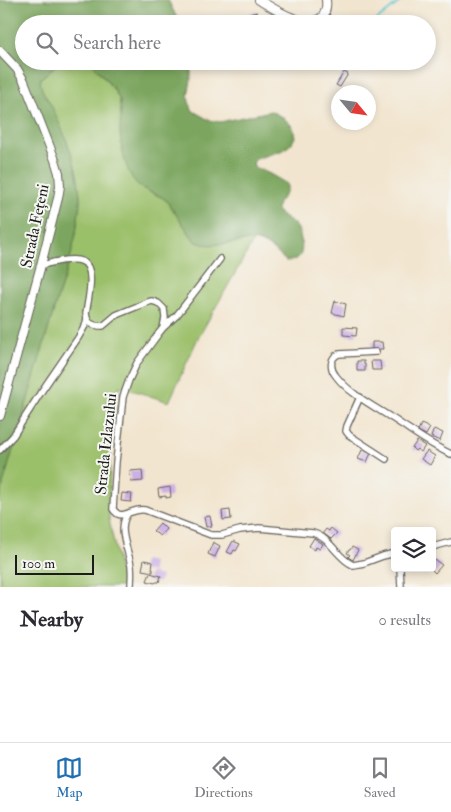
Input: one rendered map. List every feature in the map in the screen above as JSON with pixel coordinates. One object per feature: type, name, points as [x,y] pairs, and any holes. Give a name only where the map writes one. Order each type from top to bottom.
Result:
[{"type":"street","points":[[259,0],[288,15]]},
{"type":"street","points":[[325,14],[326,0]]},
{"type":"street","name":"Strada Fețeni","points":[[0,52],[15,67]]},
{"type":"street","name":"Strada Fețeni","points":[[0,416],[41,265],[60,186],[59,174],[51,150],[24,81],[18,70]]},
{"type":"street","points":[[163,328],[177,315],[220,259]]},
{"type":"street","points":[[41,265],[81,260],[88,266],[90,279],[86,313],[90,324],[93,326],[103,326],[116,315],[152,301],[158,303],[164,310],[166,318],[163,328]]},
{"type":"street","points":[[0,450],[13,436],[78,338],[86,324],[87,318]]},
{"type":"street","name":"Strada Izlazului","points":[[127,515],[118,514],[113,509],[123,397],[137,363],[163,328]]},
{"type":"street","points":[[376,352],[339,354],[332,359],[332,371],[351,391],[451,454]]},
{"type":"street","points":[[360,397],[346,431],[349,435],[386,459]]},
{"type":"street","points":[[131,587],[131,568],[124,536],[124,521],[127,515],[135,510],[145,510],[204,533],[217,535],[259,528],[319,534],[325,538],[345,561],[353,565],[391,554]]},
{"type":"street","points":[[436,545],[451,542]]},
{"type":"street","points":[[400,572],[401,587]]},
{"type":"green space","points":[[0,0],[168,0],[176,15],[15,15],[15,70],[50,70],[41,78],[40,82],[66,139],[77,175],[80,201],[72,252],[0,497]]},
{"type":"green space","points":[[50,70],[97,70],[119,99],[136,182],[144,189],[166,200],[194,240],[199,243],[214,244],[254,240],[197,340],[169,402],[119,386],[110,454],[109,519],[123,587],[0,587],[0,497],[72,252],[77,229],[80,199],[74,163],[61,128],[43,92],[40,82],[41,78]]},
{"type":"green space","points":[[98,70],[191,70],[189,102],[193,111],[209,120],[220,122],[271,111],[284,118],[293,127],[295,137],[292,143],[284,150],[255,159],[253,164],[254,167],[287,184],[286,192],[278,203],[277,209],[298,230],[302,248],[300,255],[291,261],[286,261],[269,247],[257,241],[250,240],[208,245],[194,240],[166,200],[143,188],[132,178],[126,166],[121,145],[120,101],[111,86]]},
{"type":"building","points":[[257,12],[257,15],[245,15]]},
{"type":"building","points":[[344,72],[348,74],[341,85],[336,85]]},
{"type":"building","points":[[335,301],[346,304],[344,316],[332,313]]},
{"type":"building","points":[[343,327],[357,328],[356,336],[343,335]]},
{"type":"building","points":[[372,342],[382,342],[383,349],[372,349]]},
{"type":"building","points":[[357,361],[364,361],[365,371],[357,371]]},
{"type":"building","points":[[371,361],[380,361],[381,370],[372,370]]},
{"type":"building","points":[[421,424],[430,428],[426,435],[418,431]]},
{"type":"building","points":[[434,429],[443,433],[440,441],[431,437]]},
{"type":"building","points":[[417,441],[425,446],[421,452],[417,449],[415,451],[412,448]]},
{"type":"building","points":[[362,450],[371,453],[367,462],[358,459]]},
{"type":"building","points":[[427,451],[435,456],[430,465],[421,459]]},
{"type":"building","points":[[142,470],[143,481],[131,482],[130,471]]},
{"type":"building","points":[[170,487],[171,497],[159,497],[158,489]]},
{"type":"building","points":[[122,493],[132,494],[131,502],[121,501]]},
{"type":"building","points":[[230,510],[231,519],[223,520],[222,511]]},
{"type":"building","points":[[210,516],[212,526],[206,527],[204,517]]},
{"type":"building","points":[[160,523],[166,529],[160,536],[153,531]]},
{"type":"building","points":[[331,528],[337,533],[331,539],[323,533],[326,529],[329,531]]},
{"type":"building","points":[[314,538],[323,544],[320,549],[316,547],[315,550],[309,546]]},
{"type":"building","points":[[233,541],[240,544],[232,554],[227,552]]},
{"type":"building","points":[[213,542],[220,546],[215,557],[208,554]]},
{"type":"building","points":[[352,547],[358,550],[353,560],[348,557],[350,555],[347,553]]},
{"type":"building","points":[[144,560],[153,562],[153,572],[142,570]]},
{"type":"building","points":[[436,561],[442,565],[436,572]]},
{"type":"building","points":[[150,573],[161,576],[159,582],[147,581]]},
{"type":"waterway","points":[[383,15],[402,0]]}]
